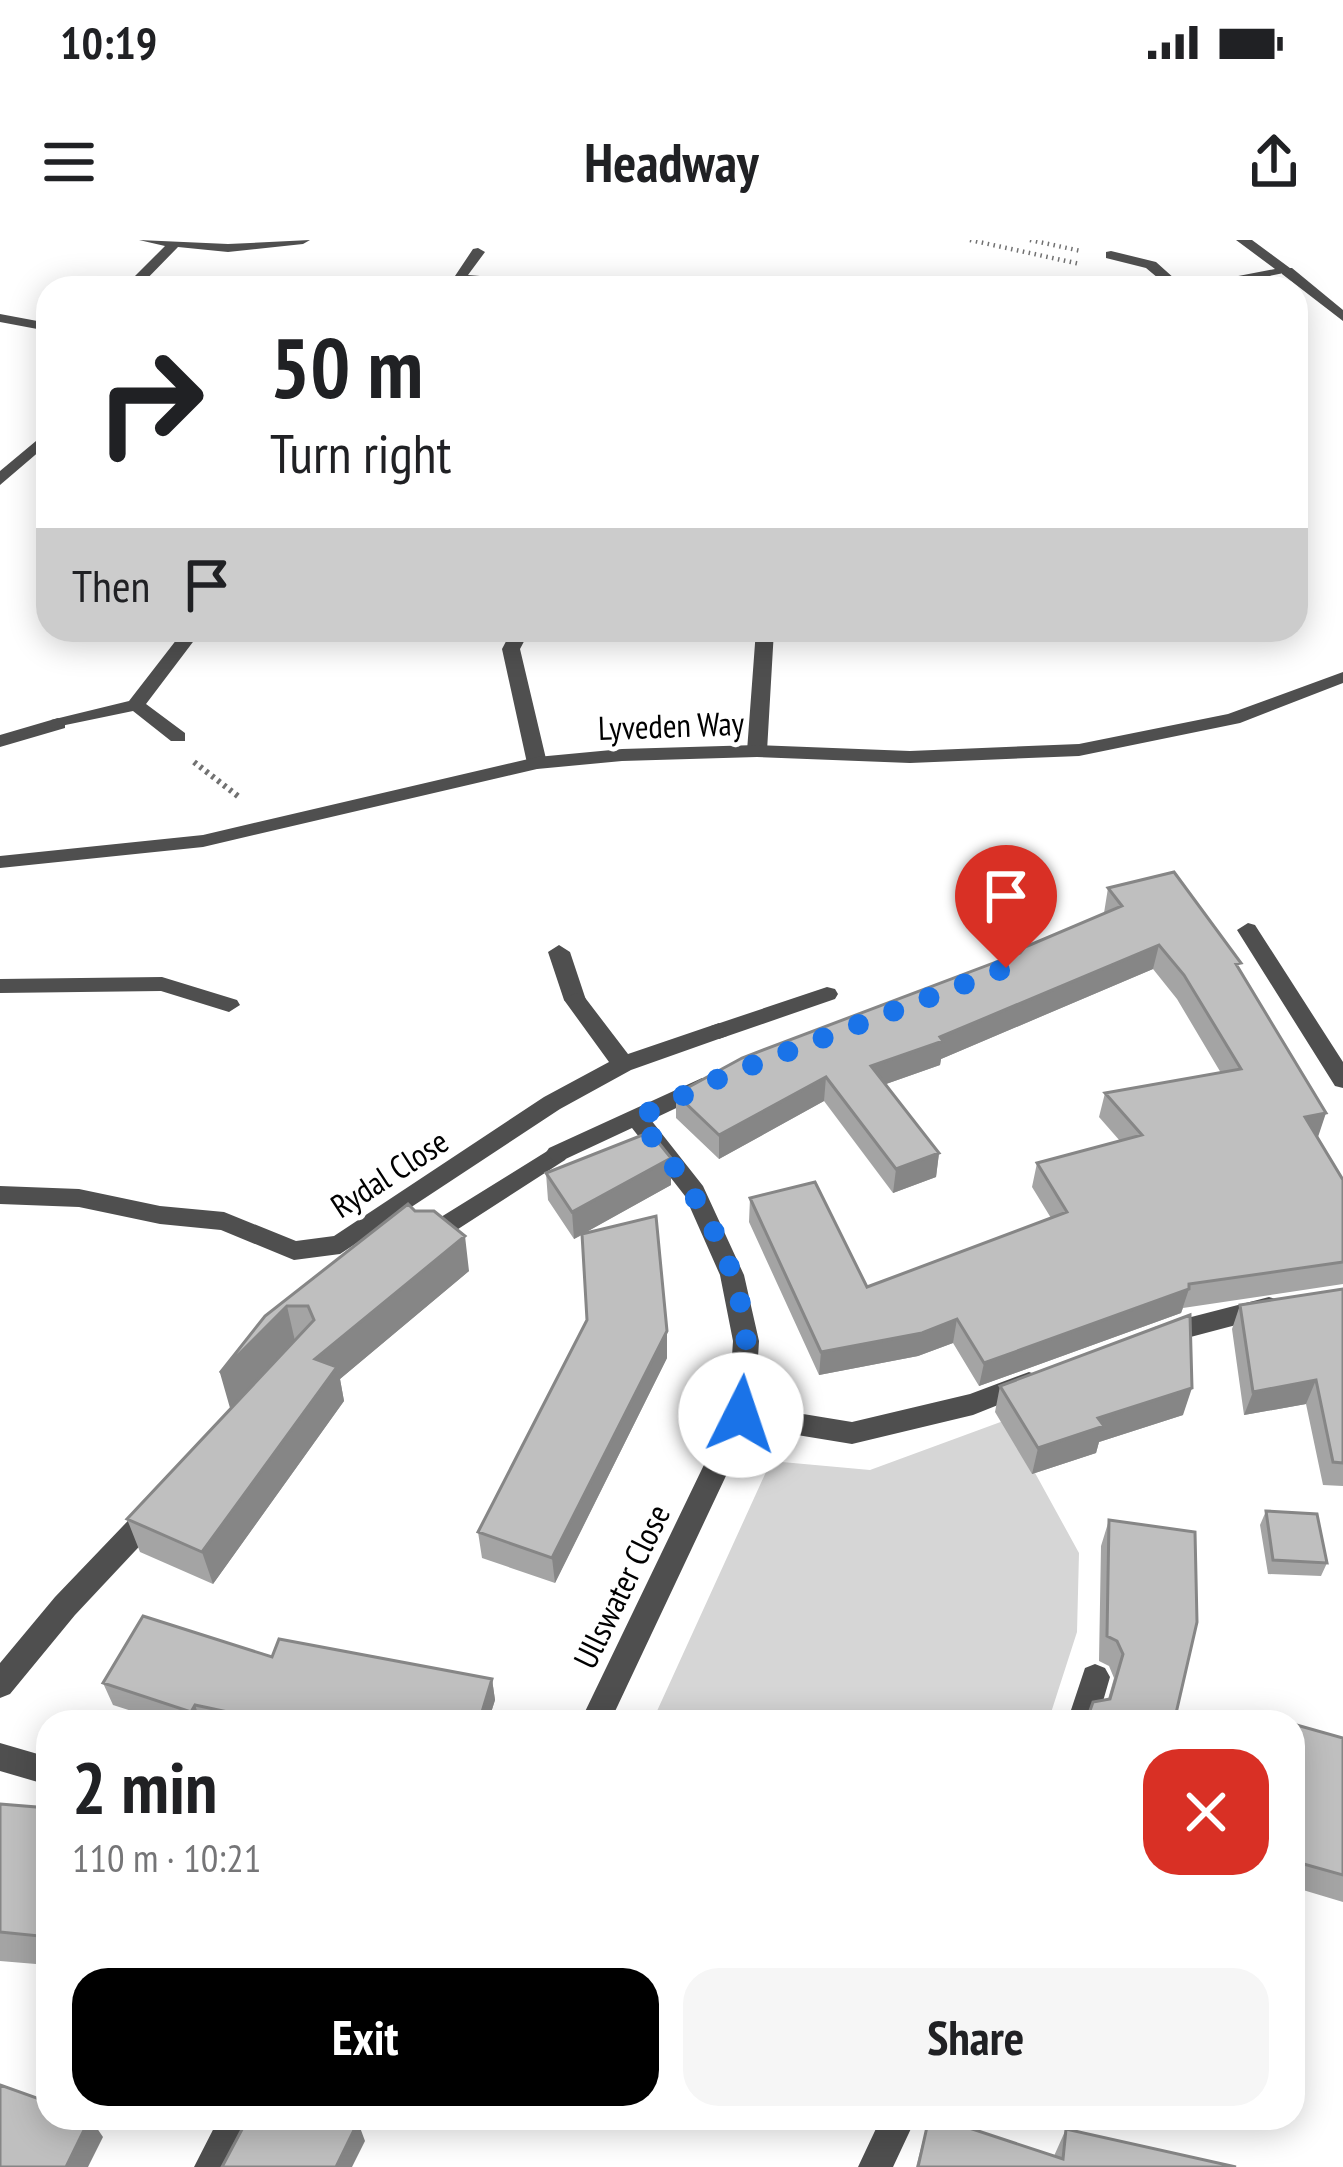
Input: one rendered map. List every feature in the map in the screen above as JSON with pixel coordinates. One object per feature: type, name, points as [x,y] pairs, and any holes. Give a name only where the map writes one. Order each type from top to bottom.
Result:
[{"type":"street","points":[[146,240],[228,248],[303,240]]},
{"type":"street","points":[[1244,240],[1293,276]]},
{"type":"street","points":[[142,276],[173,245]]},
{"type":"street","points":[[461,276],[482,246]]},
{"type":"street","points":[[1111,255],[1151,265],[1165,276]]},
{"type":"street","points":[[1256,276],[1287,271]]},
{"type":"street","points":[[1308,288],[1343,317]]},
{"type":"street","points":[[0,318],[36,325]]},
{"type":"street","points":[[0,480],[36,447]]},
{"type":"street","points":[[0,741],[136,705],[184,642]]},
{"type":"street","points":[[515,642],[511,649],[537,763]]},
{"type":"street","points":[[757,751],[764,642]]},
{"type":"street","name":"Lyveden Way","points":[[0,862],[203,841],[537,763],[622,754],[757,751],[910,757],[1078,749],[1233,719],[1343,677]]},
{"type":"street","points":[[136,705],[178,737]]},
{"type":"street","points":[[1248,930],[1343,1080]]},
{"type":"street","points":[[559,952],[575,1000],[623,1064]]},
{"type":"street","points":[[0,986],[162,984],[229,1005]]},
{"type":"street","name":"Rydal Close","points":[[0,1195],[79,1198],[160,1215],[224,1221],[294,1251],[340,1245],[552,1103],[623,1064],[827,994]]},
{"type":"street","points":[[429,1236],[557,1154],[724,1076]]},
{"type":"street","name":"Ullswater Close","points":[[602,1710],[741,1415],[746,1341],[732,1275],[695,1192],[637,1118]]},
{"type":"street","points":[[1130,1345],[1301,1300]]},
{"type":"street","points":[[741,1415],[852,1432],[973,1405],[1052,1373]]},
{"type":"street","points":[[0,1685],[64,1606],[177,1488]]},
{"type":"street","points":[[1085,1710],[1095,1677]]},
{"type":"street","points":[[0,1757],[36,1768]]},
{"type":"street","points":[[211,2167],[231,2130]]},
{"type":"street","points":[[875,2167],[893,2130]]},
{"type":"path","points":[[970,240],[1093,267]]},
{"type":"path","points":[[1030,240],[1083,252],[1072,262]]},
{"type":"path","points":[[178,737],[165,740],[245,806]]},
{"type":"shaded area","points":[[1006,1420],[1079,1553],[1077,1632],[1052,1710],[657,1710],[771,1461],[870,1470]]},
{"type":"building","points":[[1174,872],[1241,963],[1236,964],[1326,1113],[1305,1117],[1343,1180],[1343,1262],[1189,1284],[1189,1289],[984,1363],[957,1319],[922,1333],[821,1352],[750,1198],[815,1182],[867,1287],[1067,1212],[1037,1163],[1142,1135],[1105,1093],[1241,1069],[1184,975],[1159,945],[940,1037],[943,1041],[871,1066],[939,1153],[896,1169],[826,1077],[719,1135],[676,1094],[742,1058],[1020,953],[1122,906],[1108,888]]},
{"type":"building","points":[[650,1132],[671,1158],[572,1212],[546,1173]]},
{"type":"building","points":[[408,1204],[415,1211],[434,1211],[465,1236],[315,1359],[337,1367],[202,1552],[127,1519],[314,1320],[308,1306],[287,1306],[220,1373],[265,1316]]},
{"type":"building","points":[[656,1216],[667,1331],[552,1558],[478,1532],[587,1320],[582,1234]]},
{"type":"building","points":[[1343,1289],[1343,1463],[1333,1462],[1316,1380],[1253,1392],[1240,1305]]},
{"type":"building","points":[[1190,1315],[1192,1388],[1098,1418],[1104,1426],[1038,1448],[1000,1386]]},
{"type":"building","points":[[1266,1511],[1317,1514],[1327,1563],[1273,1560]]},
{"type":"building","points":[[1109,1520],[1195,1532],[1197,1622],[1177,1710],[1090,1710],[1093,1702],[1110,1699],[1123,1654],[1117,1641],[1107,1636]]},
{"type":"building","points":[[143,1616],[272,1657],[279,1639],[492,1679],[483,1710],[219,1710],[195,1705],[185,1710],[103,1683]]},
{"type":"building","points":[[1305,1727],[1343,1738],[1343,1875],[1305,1864]]},
{"type":"building","points":[[0,1804],[36,1807],[36,1936],[0,1932]]},
{"type":"building","points":[[0,2085],[36,2098],[36,2130],[84,2130],[66,2167],[0,2167]]},
{"type":"building","points":[[242,2130],[354,2130],[336,2167],[222,2167]]},
{"type":"building","points":[[926,2130],[975,2130],[1063,2159],[1066,2130],[1070,2130],[1236,2167],[918,2167]]},
{"type":"route","points":[[741,1415],[746,1341],[732,1275],[695,1192],[637,1118],[724,1076],[1006,968]]}]
